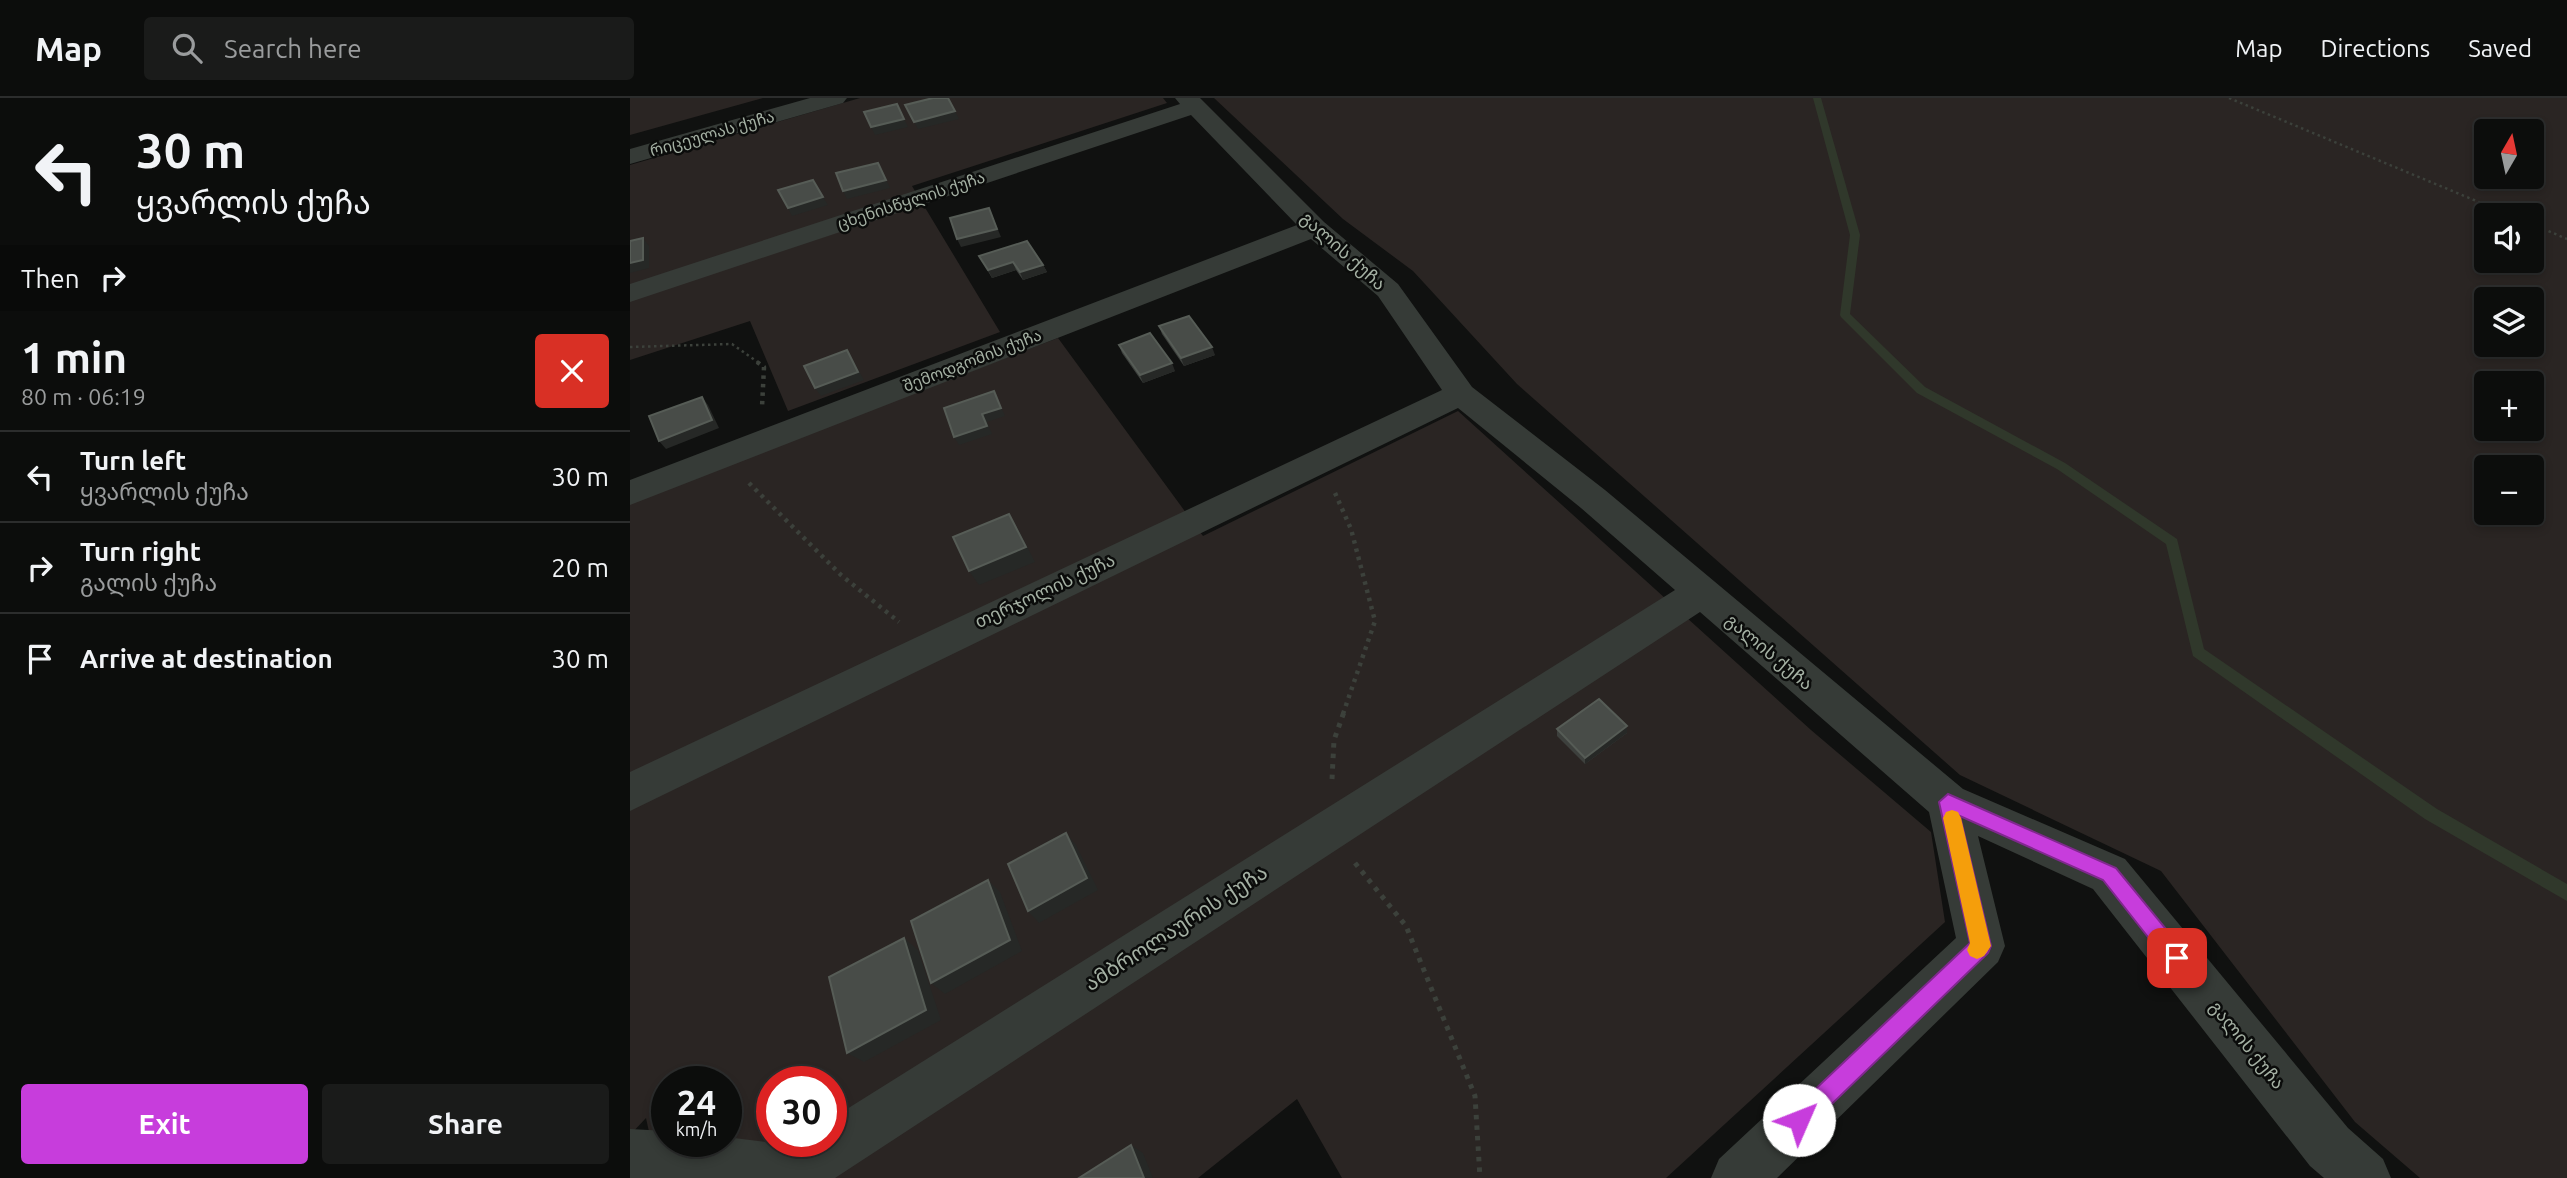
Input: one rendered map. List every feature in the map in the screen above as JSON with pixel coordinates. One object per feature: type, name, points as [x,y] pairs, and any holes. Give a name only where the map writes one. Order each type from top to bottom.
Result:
[{"type":"street","name":"რიცეულას ქუჩა","points":[[630,157],[835,98]]},
{"type":"street","name":"გალის ქუჩა","points":[[1190,103],[1315,228],[1388,290],[1461,394],[1592,499],[1948,802],[2109,874],[2329,1147],[2364,1178]]},
{"type":"street","name":"ცხენისწყლის ქუჩა","points":[[630,293],[1190,103]]},
{"type":"street","name":"შემოდგომის ქუჩა","points":[[630,493],[1315,228]]},
{"type":"street","name":"თერჯოლის ქუჩა","points":[[630,792],[1461,394]]},
{"type":"street","name":"ამბროლაურის ქუჩა","points":[[630,1159],[635,1154],[796,1172],[1700,593]]},
{"type":"street","points":[[1738,1178],[1981,946],[1948,802]]},
{"type":"path","points":[[2229,98],[2481,203]]},
{"type":"path","points":[[2544,229],[2567,239]]},
{"type":"shaded area","points":[[630,98],[763,98],[630,135]]},
{"type":"shaded area","points":[[860,98],[1163,98],[1167,103],[912,186],[1000,332],[788,411],[750,321],[630,360],[630,165]]},
{"type":"shaded area","points":[[1214,98],[2567,98],[2567,1178],[2420,1178],[2355,1122],[2161,871],[1960,775],[1517,384],[1413,271],[1343,219]]},
{"type":"shaded area","points":[[1058,338],[1203,536],[1458,411],[1811,730],[1931,832],[1945,922],[1666,1178],[1342,1178],[1297,1099],[1198,1178],[659,1178],[654,1157],[742,1157],[742,1066],[651,1066],[651,1141],[646,1118],[630,1135],[630,502]]},
{"type":"building","points":[[933,98],[948,98],[955,111],[914,122],[905,105]]},
{"type":"building","points":[[897,104],[904,119],[871,127],[864,112]]},
{"type":"building","points":[[878,163],[886,180],[843,191],[836,173]]},
{"type":"building","points":[[813,180],[823,197],[788,208],[778,190]]},
{"type":"building","points":[[989,208],[997,229],[957,239],[950,218]]},
{"type":"building","points":[[643,238],[643,260],[630,263],[630,241]]},
{"type":"building","points":[[1027,241],[1043,265],[1020,272],[1013,262],[988,270],[979,256]]},
{"type":"building","points":[[1189,316],[1212,347],[1181,358],[1159,326]]},
{"type":"building","points":[[1150,333],[1172,363],[1140,375],[1119,345]]},
{"type":"building","points":[[847,350],[858,372],[815,388],[804,366]]},
{"type":"building","points":[[994,391],[1001,408],[982,414],[987,426],[954,437],[944,408]]},
{"type":"building","points":[[702,397],[712,420],[659,441],[649,416]]},
{"type":"building","points":[[1009,514],[1026,547],[969,571],[953,537]]},
{"type":"building","points":[[1599,699],[1627,726],[1585,758],[1557,729]]},
{"type":"building","points":[[1066,833],[1087,878],[1028,911],[1008,864]]},
{"type":"building","points":[[988,880],[1010,940],[931,983],[911,921]]},
{"type":"building","points":[[904,938],[926,1010],[847,1053],[829,977]]},
{"type":"building","points":[[1131,1145],[1144,1178],[1079,1178]]},
{"type":"waterway","points":[[1817,98],[1855,235],[1845,315],[1921,390],[2061,466],[2172,542],[2198,652],[2431,814],[2567,893]]},
{"type":"slow traffic","points":[[1952,818],[1981,946],[1977,950]]},
{"type":"route","points":[[1799,1120],[1981,946],[1948,802],[2109,874],[2177,958]]}]
